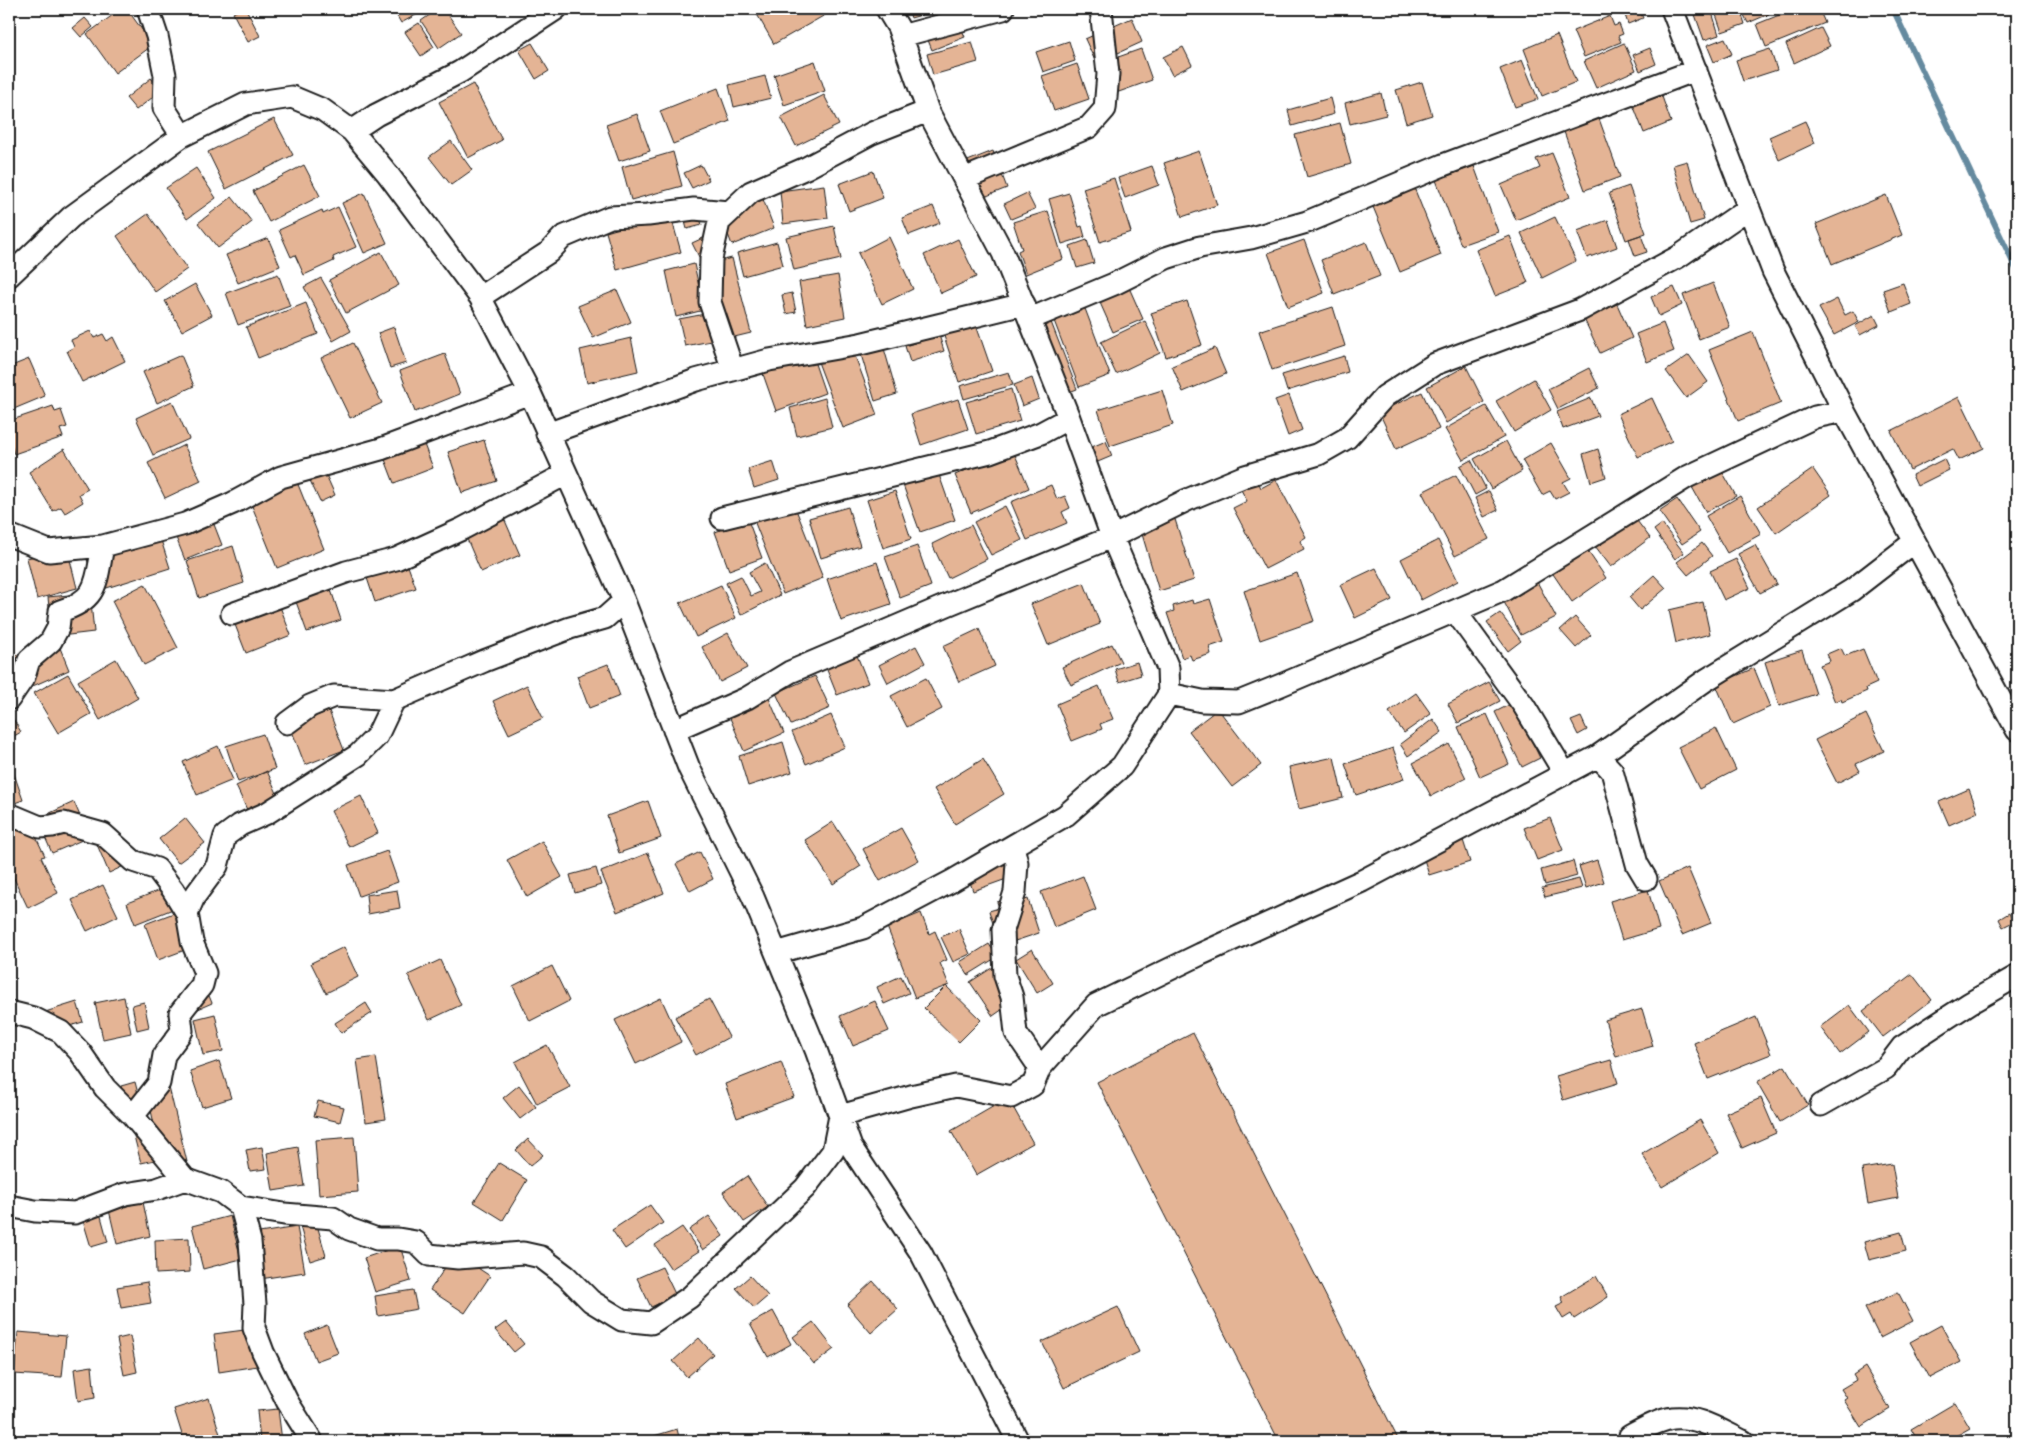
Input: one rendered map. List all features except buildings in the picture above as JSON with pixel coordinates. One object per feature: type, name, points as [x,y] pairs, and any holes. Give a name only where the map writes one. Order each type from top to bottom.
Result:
[{"type":"street","points":[[148,9],[157,36],[165,75],[164,108],[182,136]]},
{"type":"street","points":[[352,132],[376,114],[460,72],[556,9]]},
{"type":"street","points":[[776,953],[863,928],[952,882],[1066,815],[1122,766],[1169,694],[1168,668],[1112,538],[1069,418],[1003,253],[928,111],[901,36],[887,9]]},
{"type":"street","points":[[901,36],[1002,9]]},
{"type":"street","points":[[964,179],[1089,127],[1105,108],[1108,74],[1101,9]]},
{"type":"street","points":[[1672,9],[1773,271],[1844,411],[2017,730]]},
{"type":"street","points":[[547,434],[696,380],[769,360],[1027,312],[1114,284],[1166,258],[1200,247],[1252,238],[1307,222],[1443,165],[1696,70]]},
{"type":"street","points":[[9,276],[71,217],[182,136],[246,104],[292,97],[323,110],[352,132],[388,173],[480,297],[530,393],[624,602],[690,768],[753,897],[816,1050],[851,1147],[922,1253],[1018,1441]]},
{"type":"street","points":[[733,370],[710,302],[711,259],[719,222],[751,192],[806,168],[872,133],[928,111]]},
{"type":"street","points":[[674,730],[747,698],[790,672],[947,604],[1112,538],[1187,500],[1245,476],[1318,454],[1347,438],[1385,396],[1435,364],[1580,310],[1678,257],[1749,208]]},
{"type":"street","points":[[480,297],[549,252],[563,238],[610,217],[648,215],[694,209],[730,212]]},
{"type":"street","points":[[9,535],[49,551],[104,546],[185,524],[233,503],[281,477],[381,449],[530,393]]},
{"type":"street","points":[[1169,694],[1202,701],[1239,702],[1455,612],[1504,590],[1687,477],[1815,417],[1844,411]]},
{"type":"street","points":[[722,518],[990,452],[1041,433],[1069,418]]},
{"type":"street","points":[[232,614],[346,572],[396,559],[462,529],[566,474]]},
{"type":"street","points":[[840,1116],[911,1096],[956,1086],[1011,1097],[1033,1085],[1040,1068],[1096,1005],[1201,954],[1362,881],[1598,756],[1706,680],[1852,590],[1914,542]]},
{"type":"street","points":[[9,699],[24,678],[29,660],[51,641],[58,628],[60,611],[73,607],[88,597],[96,582],[104,546]]},
{"type":"street","points":[[286,724],[310,706],[334,696],[394,700],[570,628],[606,618],[624,602]]},
{"type":"street","points":[[1455,612],[1524,706],[1565,774]]},
{"type":"street","points":[[186,913],[194,897],[216,866],[225,836],[240,825],[267,814],[358,756],[377,736],[394,700]]},
{"type":"street","points":[[1598,756],[1612,772],[1637,864],[1646,879]]},
{"type":"street","points":[[9,814],[40,827],[64,823],[103,834],[133,861],[157,869],[173,890],[186,913],[192,942],[205,973],[202,984],[180,1013],[182,1031],[164,1055],[159,1083],[133,1116]]},
{"type":"street","points":[[1014,846],[1017,863],[1015,892],[1003,930],[1005,976],[1012,997],[1016,1033],[1040,1068]]},
{"type":"street","points":[[1822,1105],[1886,1068],[1902,1047],[1970,1003],[2017,976]]},
{"type":"street","points":[[9,1012],[33,1018],[61,1032],[80,1052],[105,1088],[133,1116],[185,1179],[221,1192],[241,1207],[284,1214],[333,1218],[349,1229],[377,1239],[398,1239],[416,1242],[429,1255],[458,1258],[523,1253],[541,1257],[566,1276],[591,1301],[622,1320],[651,1323],[690,1297],[805,1188],[833,1150],[840,1116]]},
{"type":"street","points":[[9,1206],[35,1211],[75,1213],[125,1194],[157,1189],[185,1179]]},
{"type":"street","points":[[241,1207],[250,1241],[255,1304],[254,1328],[263,1352],[287,1401],[312,1441]]},
{"type":"street","points":[[1630,1441],[1630,1436],[1656,1423],[1674,1418],[1701,1422],[1744,1441]]},
{"type":"waterway","points":[[1893,9],[2017,271]]}]
